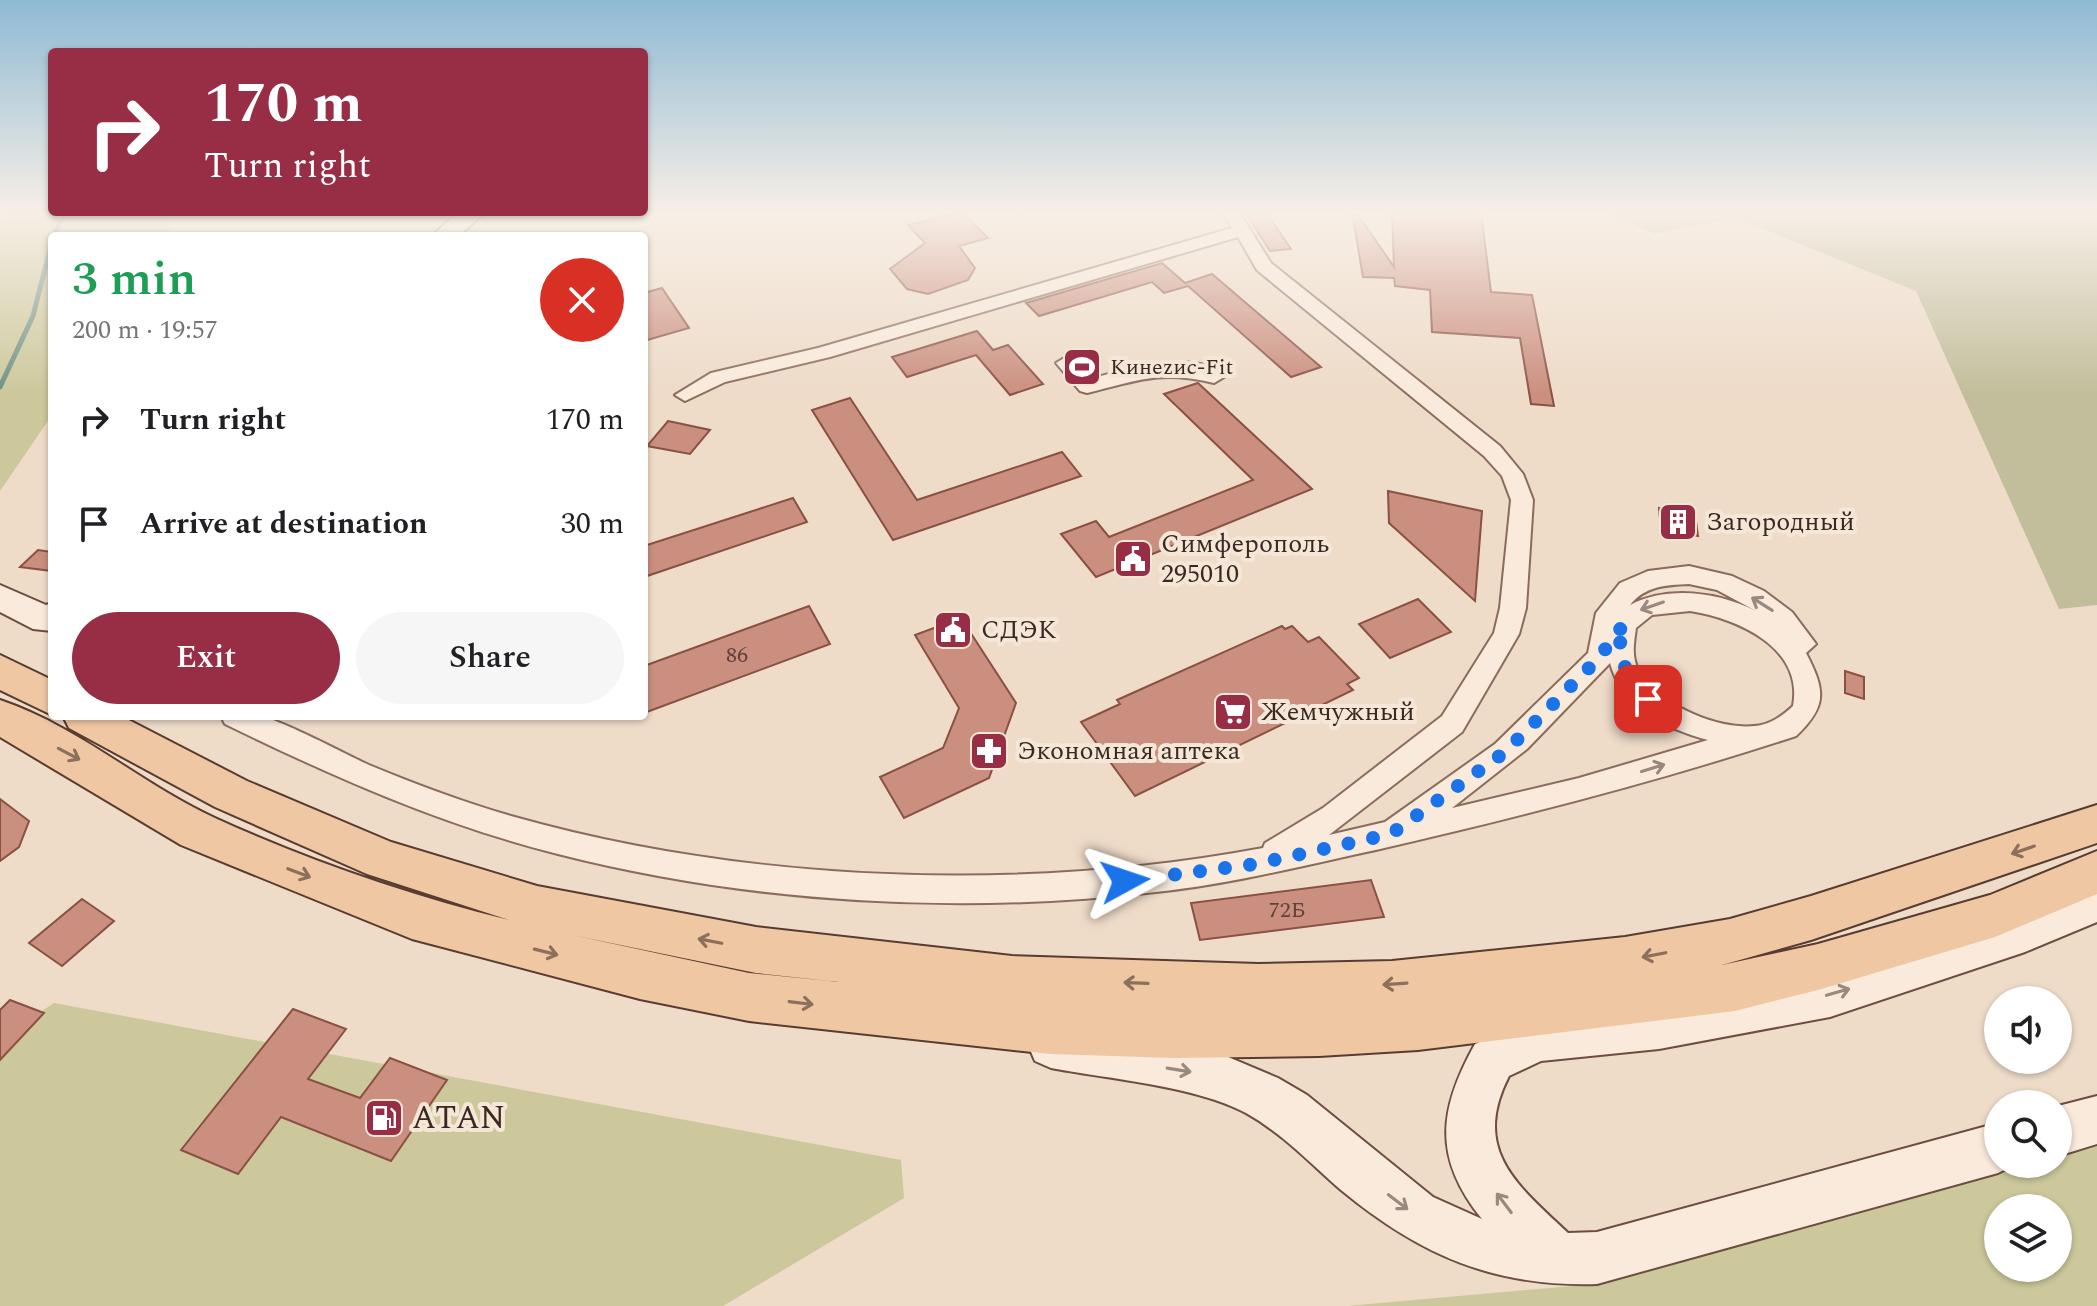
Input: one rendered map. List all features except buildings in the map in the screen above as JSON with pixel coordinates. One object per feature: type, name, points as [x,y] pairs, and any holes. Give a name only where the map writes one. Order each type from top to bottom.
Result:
[{"type":"main road","points":[[0,597],[48,619]]},
{"type":"main road","points":[[0,671],[48,697]]},
{"type":"main road","points":[[0,717],[85,763],[197,831],[412,917],[640,976],[749,997],[939,1019],[1143,1032],[1304,1031],[1418,1025],[1735,987],[1818,967],[1995,915],[2097,872]]},
{"type":"main road","points":[[92,720],[231,794],[383,860],[537,907],[756,950],[1012,979],[1258,988],[1392,985],[1625,960],[1768,930],[1890,894],[2097,824]]},
{"type":"main road","points":[[1558,1259],[1505,1208],[1473,1158],[1468,1118],[1492,1060],[1539,1039],[1659,1027],[1830,995],[2025,932],[2097,902]]},
{"type":"main road","points":[[939,1019],[1127,1062],[1214,1075],[1290,1112],[1359,1172],[1415,1215],[1493,1250],[1558,1259],[1597,1258],[1984,1152]]},
{"type":"main road","points":[[2072,1127],[2097,1120]]},
{"type":"street","points":[[685,395],[718,377],[823,353],[1073,273]]},
{"type":"street","points":[[1256,864],[1333,817],[1452,724],[1506,634],[1513,608],[1522,500],[1512,474],[1492,451],[1272,273]]},
{"type":"street","points":[[1066,363],[1087,387],[1137,372],[1202,370],[1214,377]]},
{"type":"street","points":[[243,720],[354,774],[471,814],[601,851],[737,872],[862,884],[1017,887],[1152,879],[1256,864],[1578,790],[1786,728],[1804,711],[1814,663],[1798,636],[1772,610],[1740,591],[1702,577],[1666,573],[1639,580],[1618,598],[1607,615],[1598,659]]},
{"type":"street","points":[[1391,834],[1505,752],[1598,659],[1624,624],[1640,610],[1665,602],[1694,602],[1725,609],[1756,622],[1782,642],[1800,665],[1808,688]]},
{"type":"street","points":[[1624,624],[1618,640],[1620,659],[1631,680],[1648,699],[1672,716],[1700,728],[1730,735],[1758,736]]},
{"type":"shaded area","points":[[0,273],[48,273],[48,421],[0,491]]},
{"type":"shaded area","points":[[1871,273],[2097,273],[2097,605],[2059,609],[1916,291]]},
{"type":"shaded area","points":[[54,1003],[901,1160],[904,1198],[723,1306],[0,1306],[0,1039]]},
{"type":"shaded area","points":[[2097,1143],[2097,1306],[1347,1306],[1595,1284],[1984,1174],[1984,1178],[2072,1178],[2072,1149]]},
{"type":"waterway","points":[[0,387],[33,316],[44,273]]},
{"type":"place","name":"Кинеzис-Fit","points":[[1082,367]]},
{"type":"place","name":"Загородный","points":[[1678,522]]},
{"type":"place","name":"Симферополь 295010","points":[[1133,559]]},
{"type":"place","name":"СДЭК","points":[[953,630]]},
{"type":"place","name":"Жемчужный","points":[[1233,712]]},
{"type":"place","name":"Экономная аптека","points":[[989,751]]},
{"type":"place","name":"ATAN","points":[[384,1118]]},
{"type":"route","points":[[1125,881],[1256,864],[1391,834],[1505,752],[1598,659],[1624,624],[1618,640],[1620,659],[1631,680],[1648,699]]}]
